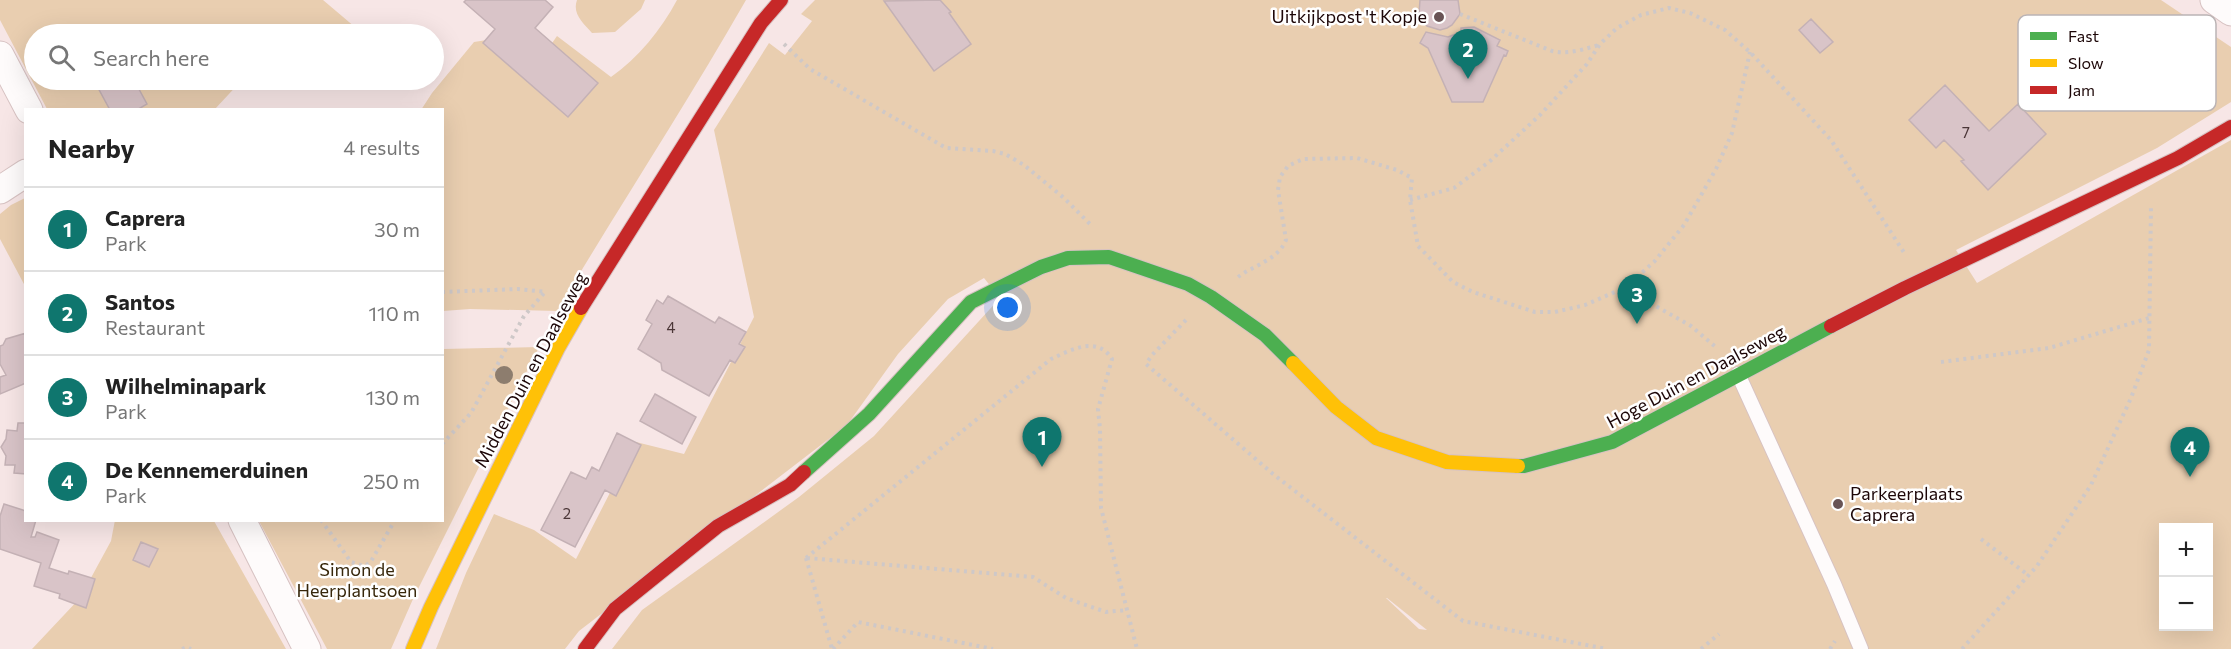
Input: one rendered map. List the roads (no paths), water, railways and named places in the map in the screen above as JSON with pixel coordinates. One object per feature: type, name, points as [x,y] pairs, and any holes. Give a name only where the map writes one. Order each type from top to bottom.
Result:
[{"type":"street","name":"Midden Duin en Daalseweg","points":[[413,649],[431,607],[558,348],[585,299],[761,23],[781,0]]},
{"type":"street","points":[[2214,0],[2231,12]]},
{"type":"street","points":[[0,55],[28,108]]},
{"type":"street","name":"Hoge Duin en Daalseweg","points":[[585,649],[615,609],[718,526],[790,485],[869,414],[971,302],[1041,267],[1068,258],[1109,257],[1161,274],[1211,297],[1265,335],[1336,407],[1376,438],[1447,462],[1524,466],[1612,442],[1738,374],[1922,280],[2178,158],[2231,126]]},
{"type":"street","points":[[0,190],[24,174]]},
{"type":"street","points":[[243,522],[307,649]]},
{"type":"lane","points":[[1738,374],[1861,649]]},
{"type":"place","name":"Uitkijkpost 't Kopje","points":[[1439,17]]},
{"type":"place","name":"Santos","points":[[1468,79]]},
{"type":"place","name":"Wilhelminapark","points":[[1637,324]]},
{"type":"place","name":"Caprera","points":[[1042,467]]},
{"type":"place","name":"De Kennemerduinen","points":[[2190,477]]},
{"type":"place","name":"Parkeerplaats Caprera","points":[[1838,504]]},
{"type":"park label","name":"Simon de Heerplantsoen","points":[[357,580]]}]
